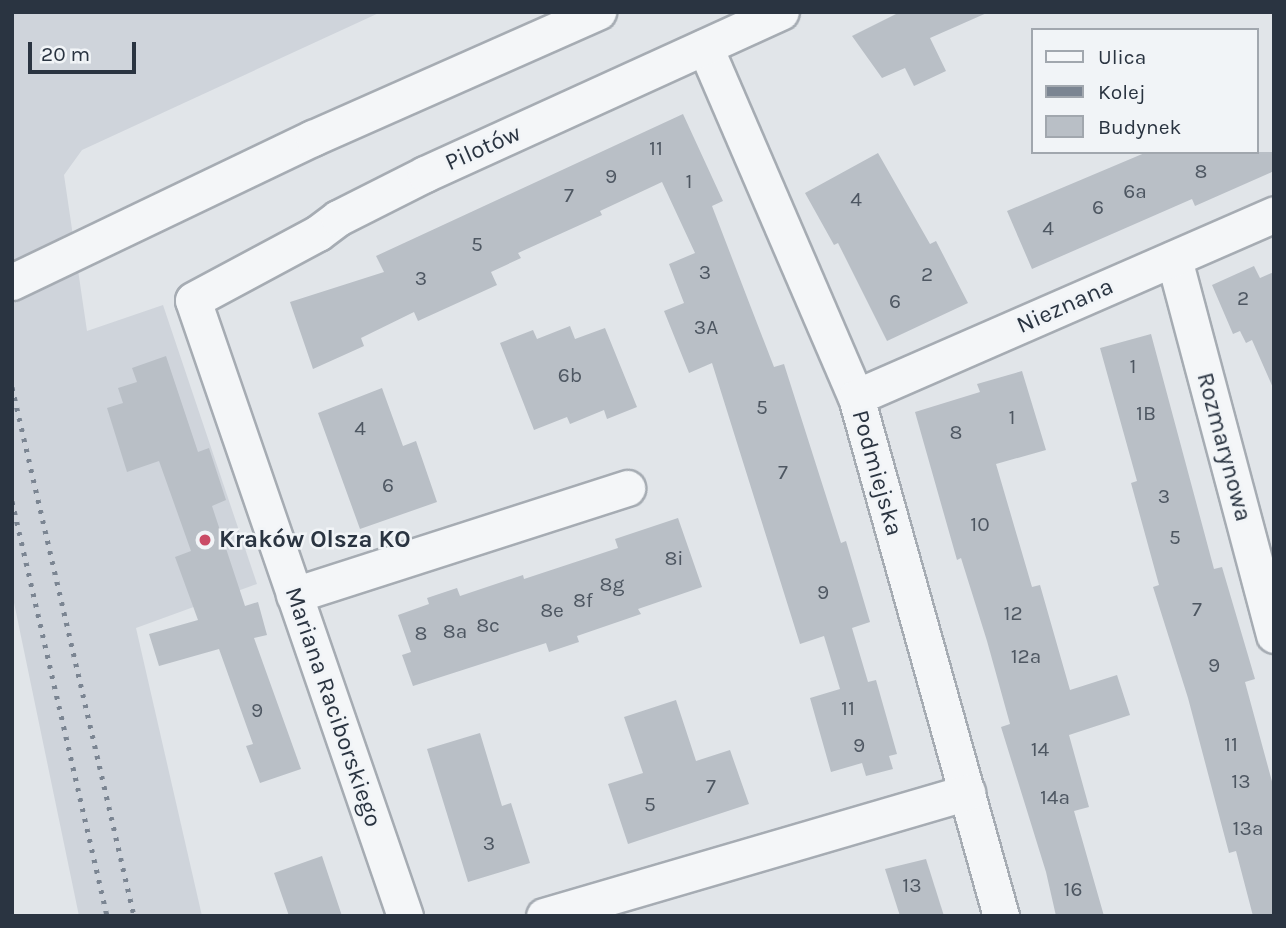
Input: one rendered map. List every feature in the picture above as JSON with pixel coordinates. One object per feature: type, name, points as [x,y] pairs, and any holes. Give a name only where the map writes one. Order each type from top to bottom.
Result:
[{"type":"street","points":[[12,282],[313,138],[598,12]]},
{"type":"street","name":"Pilotów","points":[[193,300],[318,233],[338,218],[425,174],[781,12]]},
{"type":"street","name":"Podmiejska","points":[[705,47],[856,397],[1000,916]]},
{"type":"street","name":"Nieznana","points":[[856,397],[1274,214]]},
{"type":"street","name":"Rozmarynowa","points":[[1174,259],[1274,635]]},
{"type":"street","name":"Mariana Raciborskiego","points":[[193,300],[405,916]]},
{"type":"street","points":[[294,595],[627,488]]},
{"type":"street","points":[[544,916],[967,792]]},
{"type":"shaded area","points":[[12,12],[381,12],[82,150],[64,175],[87,331],[163,305],[257,584],[136,628],[202,916],[79,916],[12,593]]},
{"type":"building","points":[[900,12],[989,12],[930,38],[946,71],[914,86],[905,68],[882,78],[852,36]]},
{"type":"building","points":[[683,114],[723,201],[712,206],[774,367],[784,364],[841,543],[846,541],[870,622],[852,628],[868,682],[876,680],[897,754],[889,756],[893,769],[866,776],[862,763],[831,772],[810,698],[840,689],[824,636],[800,644],[712,363],[689,373],[664,311],[684,303],[669,264],[695,253],[662,182],[600,211],[602,215],[518,253],[521,258],[491,272],[497,285],[418,321],[414,312],[361,338],[364,346],[313,369],[290,302],[384,272],[376,256]]},
{"type":"building","points":[[1274,152],[1274,171],[1195,206],[1192,199],[1032,269],[1007,211],[1142,154]]},
{"type":"building","points":[[878,153],[930,244],[936,241],[968,303],[887,341],[838,243],[834,245],[805,193]]},
{"type":"building","points":[[1254,266],[1260,278],[1274,272],[1274,390],[1252,340],[1246,343],[1240,331],[1233,334],[1212,285]]},
{"type":"building","points":[[570,326],[575,339],[605,328],[637,407],[607,419],[604,410],[570,424],[567,417],[534,430],[500,343],[533,330],[537,339]]},
{"type":"building","points":[[1151,334],[1214,569],[1222,567],[1255,679],[1245,682],[1274,789],[1274,916],[1253,916],[1236,851],[1229,853],[1188,698],[1153,587],[1159,585],[1131,483],[1137,481],[1100,348]]},
{"type":"building","points":[[166,356],[198,452],[209,448],[226,500],[212,506],[245,606],[258,602],[267,635],[254,638],[301,769],[260,783],[246,746],[253,744],[219,649],[159,666],[149,634],[198,620],[175,557],[191,551],[159,461],[127,472],[107,408],[123,403],[118,388],[137,382],[132,368]]},
{"type":"building","points":[[1022,371],[1046,450],[996,464],[1032,587],[1040,585],[1070,690],[1117,675],[1130,715],[1069,735],[1089,807],[1074,811],[1104,916],[1056,916],[1046,872],[1001,727],[1010,724],[987,641],[961,558],[957,560],[915,412],[980,392],[977,384]]},
{"type":"building","points":[[382,388],[403,446],[416,441],[437,502],[360,529],[318,413]]},
{"type":"building","points":[[678,518],[702,587],[638,609],[641,614],[577,636],[579,642],[549,652],[546,643],[413,686],[402,655],[411,652],[398,615],[429,604],[427,598],[457,588],[460,596],[523,575],[524,579],[618,548],[615,539]]},
{"type":"building","points":[[676,700],[696,761],[730,750],[749,804],[628,844],[608,784],[643,773],[624,717]]},
{"type":"building","points":[[480,733],[502,806],[511,803],[530,863],[468,882],[427,749]]},
{"type":"building","points":[[322,856],[342,916],[289,916],[274,873]]},
{"type":"building","points":[[926,859],[944,916],[900,916],[885,869]]},
{"type":"railway","points":[[12,387],[134,916]]},
{"type":"railway","points":[[12,501],[107,916]]},
{"type":"place","name":"Kraków Olsza KO","points":[[205,540]]}]
